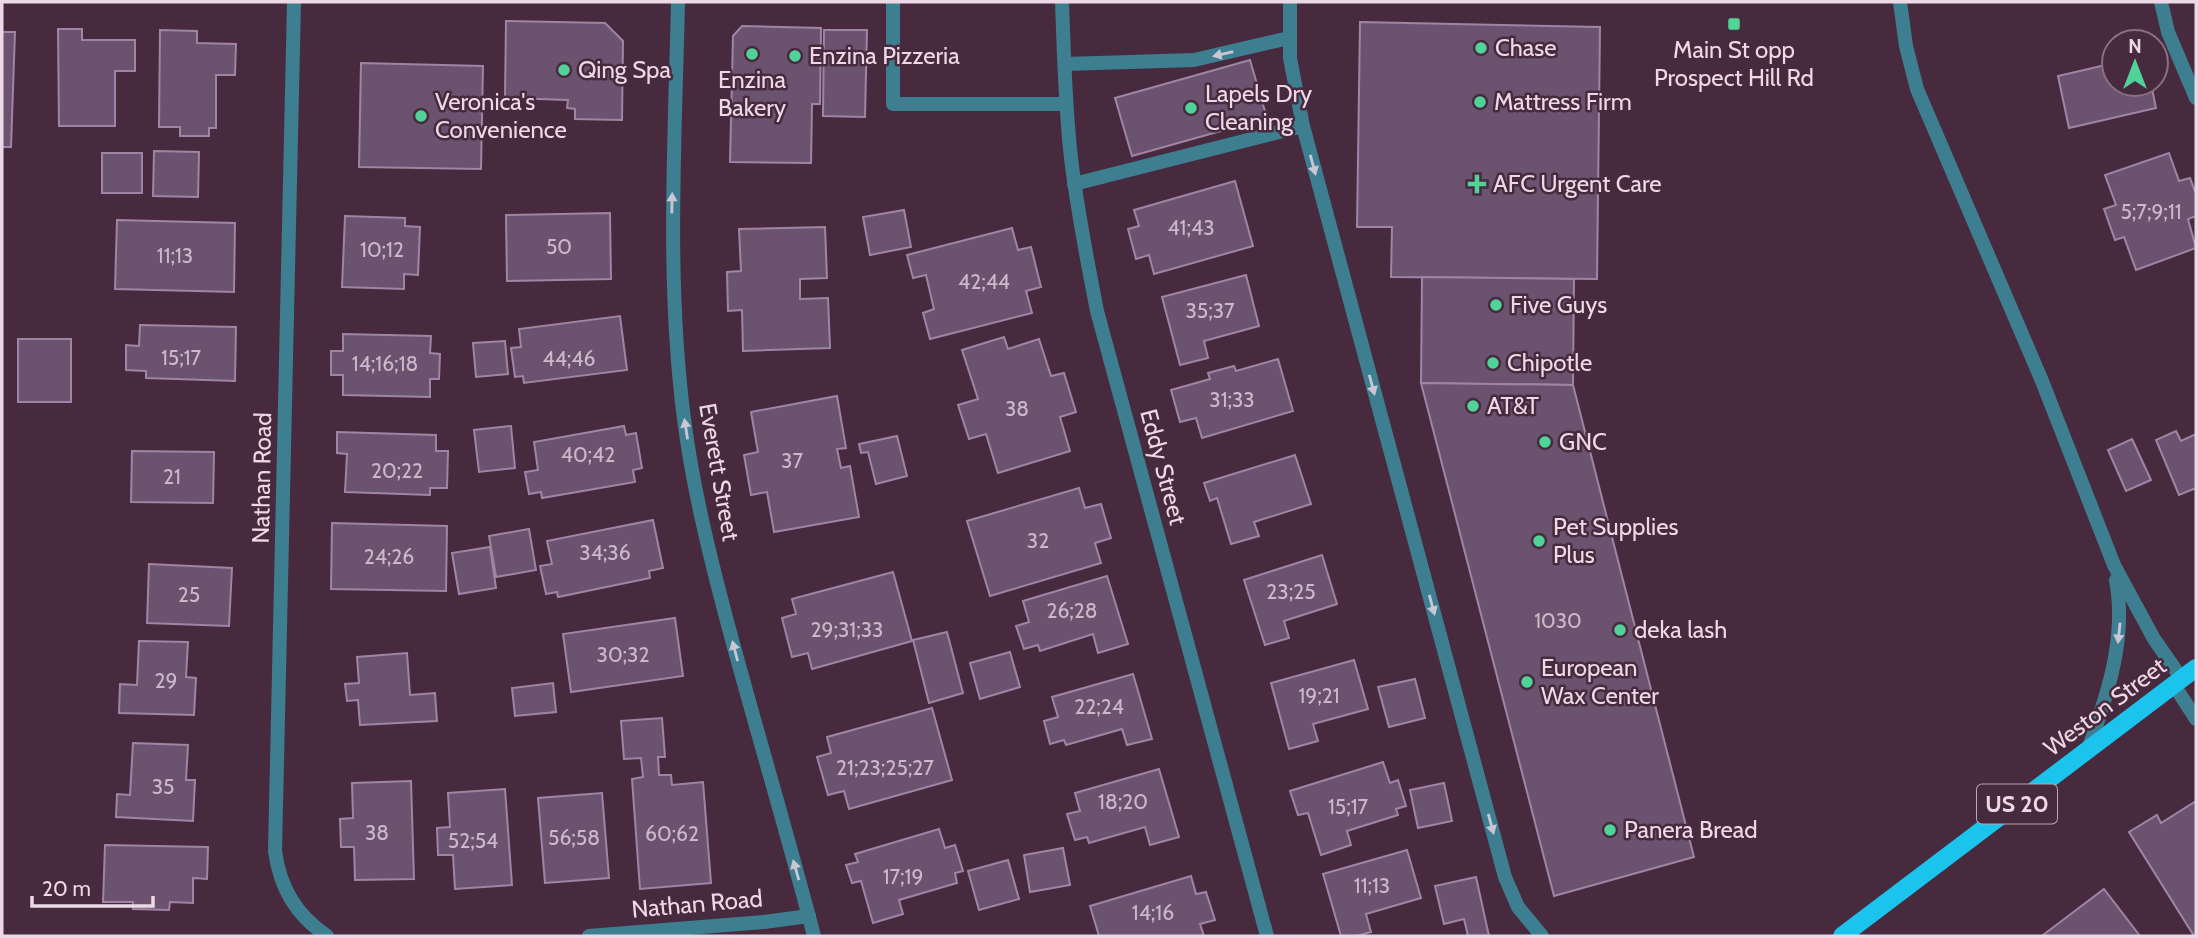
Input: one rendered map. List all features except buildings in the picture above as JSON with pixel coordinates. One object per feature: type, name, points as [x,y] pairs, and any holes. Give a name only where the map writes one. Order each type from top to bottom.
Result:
[{"type":"main road","name":"Weston Street","points":[[1842,936],[2184,677]]},
{"type":"street","name":"Nathan Road","points":[[294,2],[275,851],[280,879],[292,904],[327,936]]},
{"type":"street","name":"Everett Street","points":[[678,2],[672,222],[676,331],[684,419],[696,496],[716,577],[814,936]]},
{"type":"street","points":[[893,2],[893,104],[1066,104]]},
{"type":"street","name":"Eddy Street","points":[[1062,2],[1066,104],[1074,184],[1097,311],[1267,936]]},
{"type":"street","points":[[1290,2],[1289,38],[1293,80],[1303,126],[1505,877],[1518,907],[1542,936]]},
{"type":"street","points":[[1900,2],[1906,46],[1917,89],[2042,381],[2113,565],[2154,639],[2184,677],[2196,719]]},
{"type":"street","points":[[2161,2],[2168,32],[2196,98]]},
{"type":"street","points":[[1065,64],[1194,60],[1289,38]]},
{"type":"street","points":[[1074,184],[1303,126]]},
{"type":"street","points":[[2088,750],[2112,673],[2119,635],[2119,594],[2113,565]]},
{"type":"street","name":"Nathan Road","points":[[589,936],[809,916]]},
{"type":"place","name":"Main St opp Prospect Hill Rd","points":[[1734,24]]},
{"type":"place","name":"Chase","points":[[1481,48]]},
{"type":"place","name":"Enzina Bakery","points":[[752,54]]},
{"type":"place","name":"Enzina Pizzeria","points":[[795,56]]},
{"type":"place","name":"Qing Spa","points":[[564,70]]},
{"type":"place","name":"Mattress Firm","points":[[1480,102]]},
{"type":"place","name":"Lapels Dry Cleaning","points":[[1191,108]]},
{"type":"place","name":"Veronica's Convenience","points":[[421,116]]},
{"type":"place","name":"AFC Urgent Care","points":[[1477,184]]},
{"type":"place","name":"Five Guys","points":[[1496,305]]},
{"type":"place","name":"Chipotle","points":[[1493,363]]},
{"type":"place","name":"AT&T","points":[[1473,406]]},
{"type":"place","name":"GNC","points":[[1545,442]]},
{"type":"place","name":"Pet Supplies Plus","points":[[1539,541]]},
{"type":"place","name":"deka lash","points":[[1620,630]]},
{"type":"place","name":"European Wax Center","points":[[1527,682]]},
{"type":"place","name":"Panera Bread","points":[[1610,830]]}]
